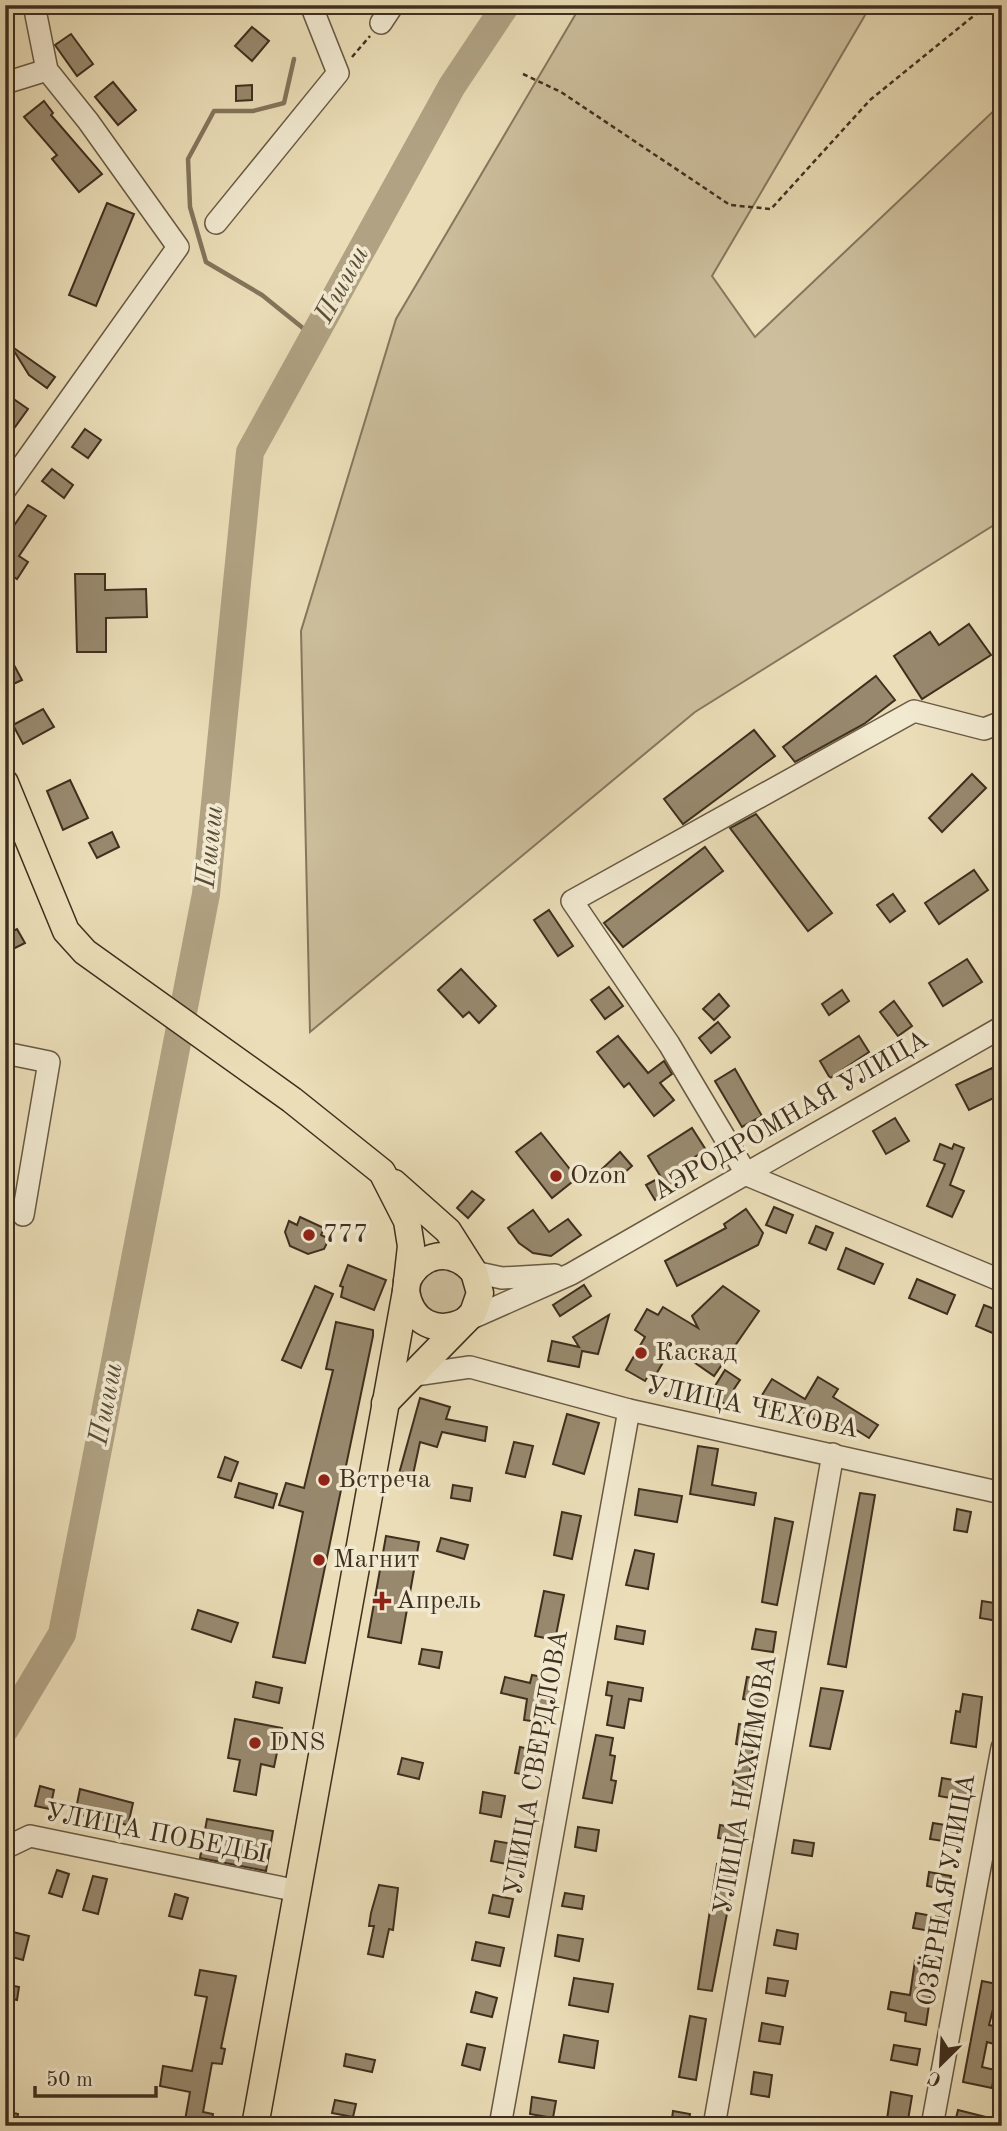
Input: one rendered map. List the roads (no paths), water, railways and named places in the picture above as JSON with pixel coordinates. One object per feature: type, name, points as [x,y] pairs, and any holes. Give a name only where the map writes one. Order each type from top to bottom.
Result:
[{"type":"main road","points":[[5,783],[66,931],[85,951],[292,1100],[382,1172],[448,1231],[474,1272],[480,1293],[478,1304],[465,1321],[408,1376],[384,1405]]},
{"type":"main road","points":[[255,2126],[407,1286],[411,1245],[407,1221],[382,1172]]},
{"type":"main road","points":[[465,1321],[443,1328],[421,1321],[408,1303],[407,1286],[421,1262],[444,1255],[456,1257],[474,1272]]},
{"type":"street","points":[[5,490],[178,247],[88,121],[47,70],[36,15],[37,5]]},
{"type":"street","points":[[216,223],[338,73],[316,23],[312,5]]},
{"type":"street","points":[[5,83],[47,70]]},
{"type":"street","points":[[1002,722],[984,729],[914,711],[572,901],[669,1044],[747,1175],[1002,1281]]},
{"type":"street","name":"АЭРОДРОМНАЯ УЛИЦА","points":[[465,1321],[571,1274],[1002,1027]]},
{"type":"street","points":[[5,1053],[49,1062],[23,1215]]},
{"type":"street","name":"АЭРОДРОМНАЯ УЛИЦА","points":[[474,1272],[502,1278],[571,1274]]},
{"type":"street","name":"УЛИЦА ЧЕХОВА","points":[[408,1376],[470,1367],[629,1410],[1002,1493]]},
{"type":"street","name":"УЛИЦА СВЕРДЛОВА","points":[[500,2126],[629,1410]]},
{"type":"street","name":"УЛИЦА НАХИМОВА","points":[[714,2126],[833,1454]]},
{"type":"street","name":"ОЗЁРНАЯ УЛИЦА","points":[[932,2126],[1002,1748]]},
{"type":"street","name":"УЛИЦА ПОБЕДЫ","points":[[5,1848],[30,1836],[298,1891]]},
{"type":"waterway","name":"Пшиш","points":[[5,1729],[62,1634],[206,894],[250,452],[452,86],[506,5]]},
{"type":"waterway","points":[[294,59],[284,103],[253,111],[214,111],[188,159],[190,207],[206,262],[262,295],[314,337]]},
{"type":"place","name":"Ozon","points":[[556,1176]]},
{"type":"place","name":"777","points":[[309,1235]]},
{"type":"place","name":"Каскад","points":[[641,1353]]},
{"type":"place","name":"Встреча","points":[[324,1480]]},
{"type":"place","name":"Магнит","points":[[319,1560]]},
{"type":"place","name":"Апрель","points":[[382,1601]]},
{"type":"place","name":"DNS","points":[[255,1743]]}]
